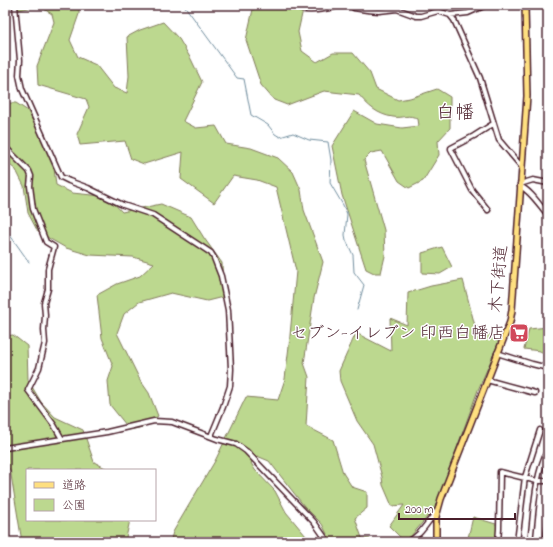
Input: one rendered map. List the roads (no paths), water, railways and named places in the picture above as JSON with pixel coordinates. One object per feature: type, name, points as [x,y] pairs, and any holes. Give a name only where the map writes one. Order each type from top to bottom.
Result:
[{"type":"main road","name":"木下街道","points":[[436,542],[438,510],[510,322],[512,310],[527,96],[525,5]]},
{"type":"street","points":[[15,5],[22,89],[62,177],[69,182],[88,188],[123,205],[153,215],[211,253],[214,258],[221,276],[228,310],[231,368],[230,386],[223,407],[210,436]]},
{"type":"street","points":[[294,5],[298,9],[302,10],[324,9],[342,5]]},
{"type":"street","points":[[350,5],[354,8],[367,10],[379,11],[397,9],[416,16],[438,11],[450,15],[468,13],[486,5]]},
{"type":"street","points":[[450,15],[480,78],[498,140],[521,166]]},
{"type":"street","points":[[488,210],[472,190],[451,148],[493,124]]},
{"type":"street","points":[[5,147],[29,171],[31,176],[30,186],[33,209],[46,242],[54,247],[48,269],[48,289],[44,303],[45,343],[39,368],[28,390],[54,425],[62,439]]},
{"type":"street","points":[[520,185],[533,180],[548,183]]},
{"type":"street","points":[[520,185],[531,194],[548,215]]},
{"type":"street","points":[[497,353],[548,368]]},
{"type":"street","points":[[487,380],[535,393]]},
{"type":"street","points":[[5,448],[107,432],[154,421],[172,422],[236,444],[246,451],[314,522],[328,542]]},
{"type":"street","points":[[517,542],[525,477],[540,430]]},
{"type":"street","points":[[530,542],[537,481],[542,462],[548,450]]},
{"type":"street","points":[[497,542],[499,534],[500,472],[537,481],[548,481]]},
{"type":"street","points":[[407,542],[422,531],[438,510]]},
{"type":"street","points":[[546,542],[548,520]]},
{"type":"waterway","points":[[184,5],[237,78],[244,79],[251,115],[268,125],[275,134],[280,137],[293,133],[309,140],[328,142],[331,160],[330,183],[347,214],[346,240],[353,255],[354,272],[364,285],[357,310]]},
{"type":"waterway","points":[[5,228],[29,262]]},
{"type":"place","name":"セブン-イレブン 印西白幡店","points":[[519,333]]},
{"type":"district","name":"白幡","points":[[455,113]]}]
